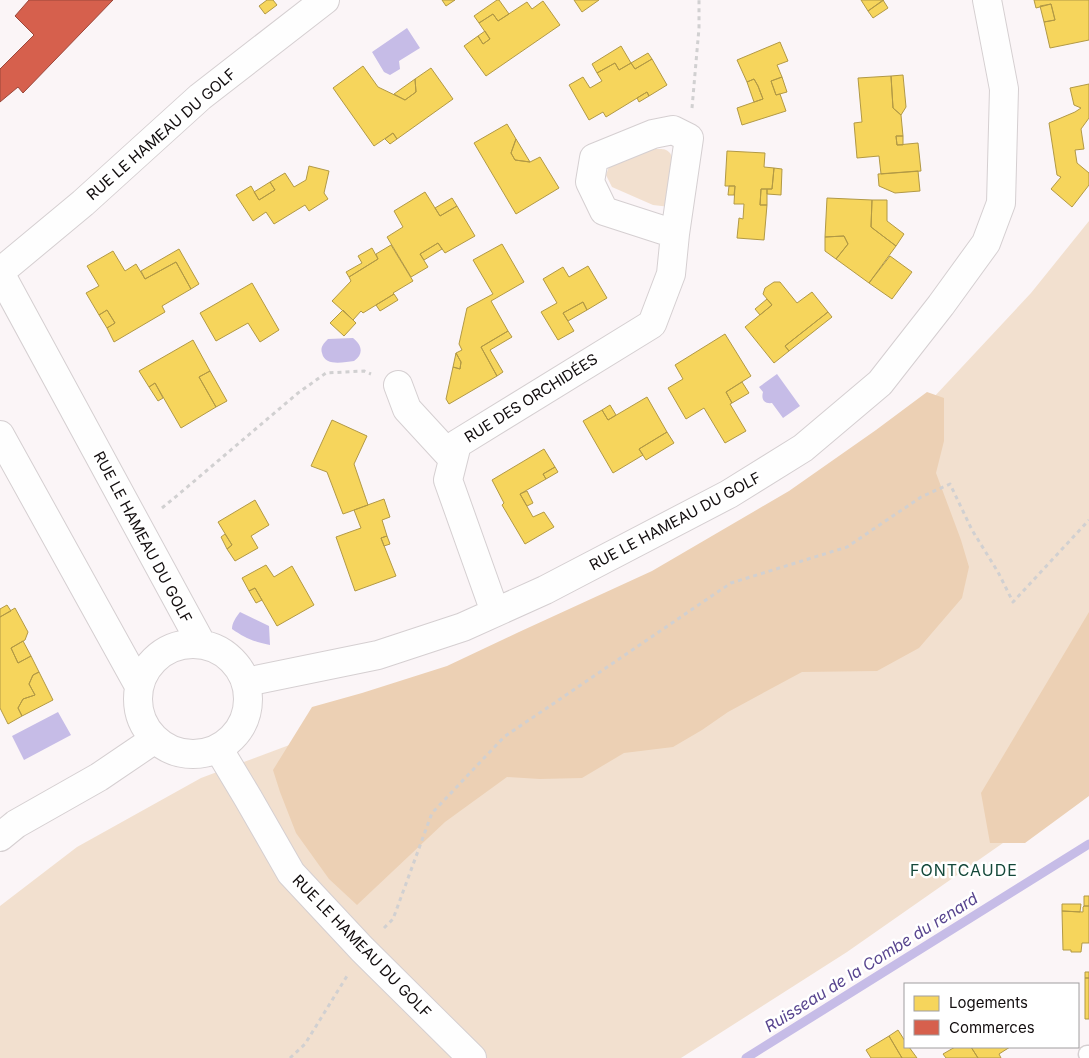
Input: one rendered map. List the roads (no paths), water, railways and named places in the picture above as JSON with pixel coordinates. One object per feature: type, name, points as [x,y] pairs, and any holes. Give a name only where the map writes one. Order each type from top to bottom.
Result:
[{"type":"street","name":"RUE LE HAMEAU DU GOLF","points":[[201,643],[0,272],[83,203],[200,97],[325,0]]},
{"type":"street","name":"RUE LE HAMEAU DU GOLF","points":[[246,682],[378,655],[463,627],[545,590],[730,494],[803,448],[880,383],[941,305],[986,243],[1001,202],[1004,89],[987,0]]},
{"type":"street","name":"RUE DES ORCHIDÉES","points":[[496,612],[448,480],[457,444],[652,324],[671,274],[689,138],[673,130],[653,134],[594,158],[590,182],[604,212],[675,234]]},
{"type":"street","points":[[398,385],[407,409],[453,459]]},
{"type":"street","points":[[0,435],[139,686],[140,715],[155,739],[174,751],[197,754],[218,748],[238,731],[248,708],[246,682],[229,656],[201,643],[173,646],[151,662],[139,686]]},
{"type":"street","points":[[0,837],[16,824],[100,778],[155,739]]},
{"type":"street","name":"RUE LE HAMEAU DU GOLF","points":[[218,748],[291,874],[362,949],[472,1058]]},
{"type":"waterway","name":"Ruisseau de la Combe du renard","points":[[746,1058],[1089,844]]},
{"type":"district","name":"FONTCAUDE","points":[[964,870]]}]
